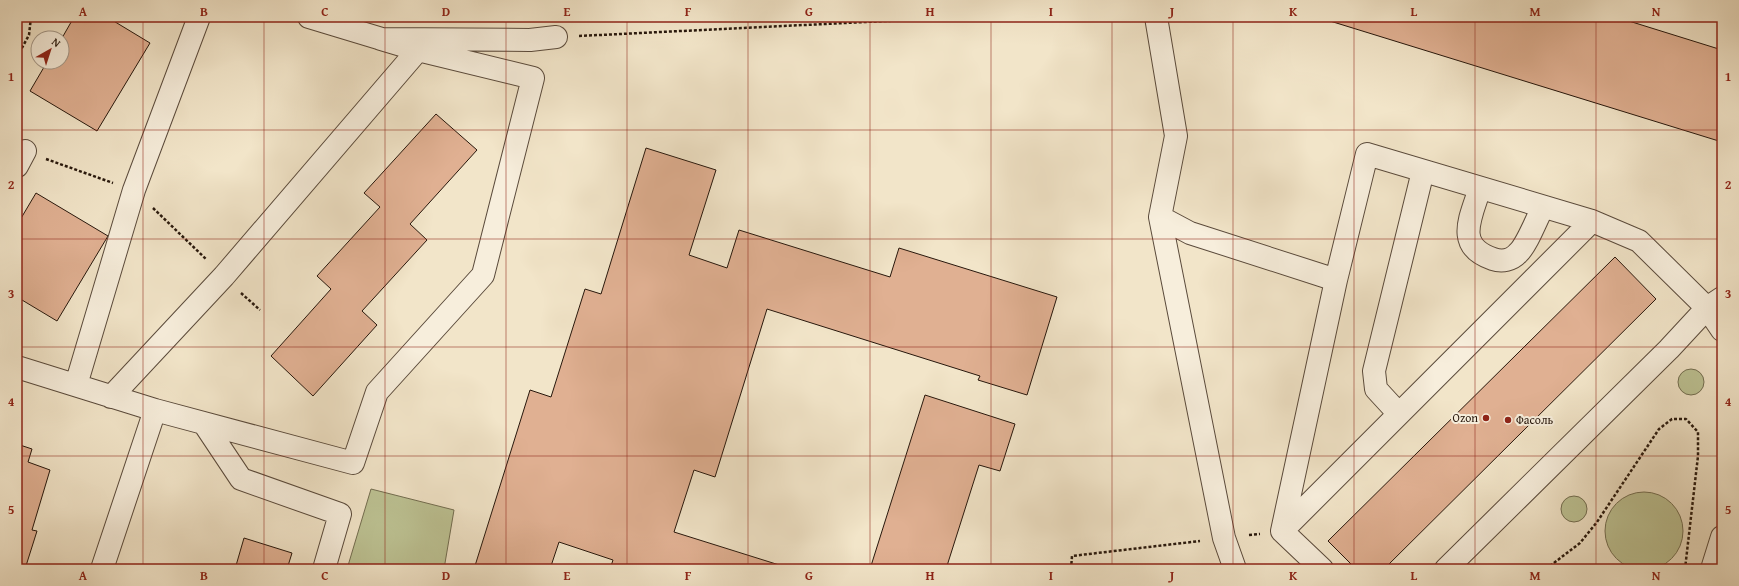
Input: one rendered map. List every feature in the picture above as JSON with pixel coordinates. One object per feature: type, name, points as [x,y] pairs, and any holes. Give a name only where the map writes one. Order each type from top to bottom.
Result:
[{"type":"street","points":[[76,385],[134,190],[199,17]]},
{"type":"street","points":[[17,367],[205,425],[353,463],[377,392],[483,275],[533,78],[418,50],[308,17]]},
{"type":"street","points":[[1156,17],[1176,136],[1160,217],[1224,538],[1236,569]]},
{"type":"street","points":[[381,39],[530,40],[556,37]]},
{"type":"street","points":[[111,397],[224,276],[418,50]]},
{"type":"street","points":[[1282,531],[1336,280],[1367,154],[1592,221],[1639,241],[1715,303],[1722,330]]},
{"type":"street","points":[[1399,414],[1376,389],[1374,371],[1423,171]]},
{"type":"street","points":[[1480,188],[1468,229],[1471,245],[1480,254],[1497,260],[1510,260],[1520,252],[1543,207]]},
{"type":"street","points":[[1160,217],[1190,232],[1336,280]]},
{"type":"street","points":[[1282,531],[1592,221]]},
{"type":"street","points":[[1446,569],[1715,303]]},
{"type":"street","points":[[102,569],[155,410]]},
{"type":"street","points":[[205,425],[241,479],[340,514],[324,569]]},
{"type":"street","points":[[1282,531],[1322,569]]},
{"type":"street","points":[[1712,569],[1722,537]]},
{"type":"path","points":[[17,57],[29,35],[31,17]]},
{"type":"path","points":[[556,37],[968,17]]},
{"type":"path","points":[[21,158],[134,190],[260,310]]},
{"type":"path","points":[[1546,569],[1580,542],[1598,522],[1658,429],[1672,419],[1686,419],[1698,432],[1698,456],[1685,569]]},
{"type":"path","points":[[1071,569],[1072,556],[1282,531]]},
{"type":"green space","points":[[1691,369],[1700,373],[1704,382],[1700,391],[1691,395],[1682,391],[1678,382],[1682,373]]},
{"type":"green space","points":[[371,489],[454,510],[444,569],[347,569]]},
{"type":"green space","points":[[1644,492],[1659,495],[1672,503],[1680,516],[1683,531],[1680,546],[1672,559],[1659,567],[1644,570],[1629,567],[1616,559],[1608,546],[1605,531],[1608,516],[1616,503],[1629,495]]},
{"type":"green space","points":[[1574,496],[1583,500],[1587,509],[1583,518],[1574,522],[1565,518],[1561,509],[1565,500]]},
{"type":"building","points":[[74,17],[107,17],[150,43],[97,131],[30,91],[42,70],[70,70],[70,30],[67,30]]},
{"type":"building","points":[[1317,17],[1616,17],[1722,50],[1722,142]]},
{"type":"building","points":[[436,114],[477,150],[410,224],[427,240],[362,311],[377,325],[313,396],[271,356],[331,289],[317,276],[380,207],[364,193]]},
{"type":"building","points":[[646,148],[716,170],[689,255],[727,268],[739,230],[890,277],[899,248],[1057,297],[1027,395],[978,380],[980,376],[767,309],[715,477],[694,470],[674,532],[792,569],[610,569],[613,560],[559,542],[550,569],[474,569],[530,390],[551,397],[585,289],[601,294]]},
{"type":"building","points":[[36,193],[108,236],[57,321],[17,297],[17,225]]},
{"type":"building","points":[[1615,257],[1656,299],[1384,569],[1356,569],[1328,541]]},
{"type":"building","points":[[925,395],[1015,424],[1000,471],[979,465],[946,569],[870,569]]},
{"type":"building","points":[[17,444],[32,449],[28,462],[50,470],[32,530],[37,531],[25,569],[17,569]]},
{"type":"building","points":[[244,538],[292,553],[287,569],[235,569]]},
{"type":"place","name":"Ozon","points":[[1486,418]]},
{"type":"place","name":"Фасоль","points":[[1508,420]]}]
